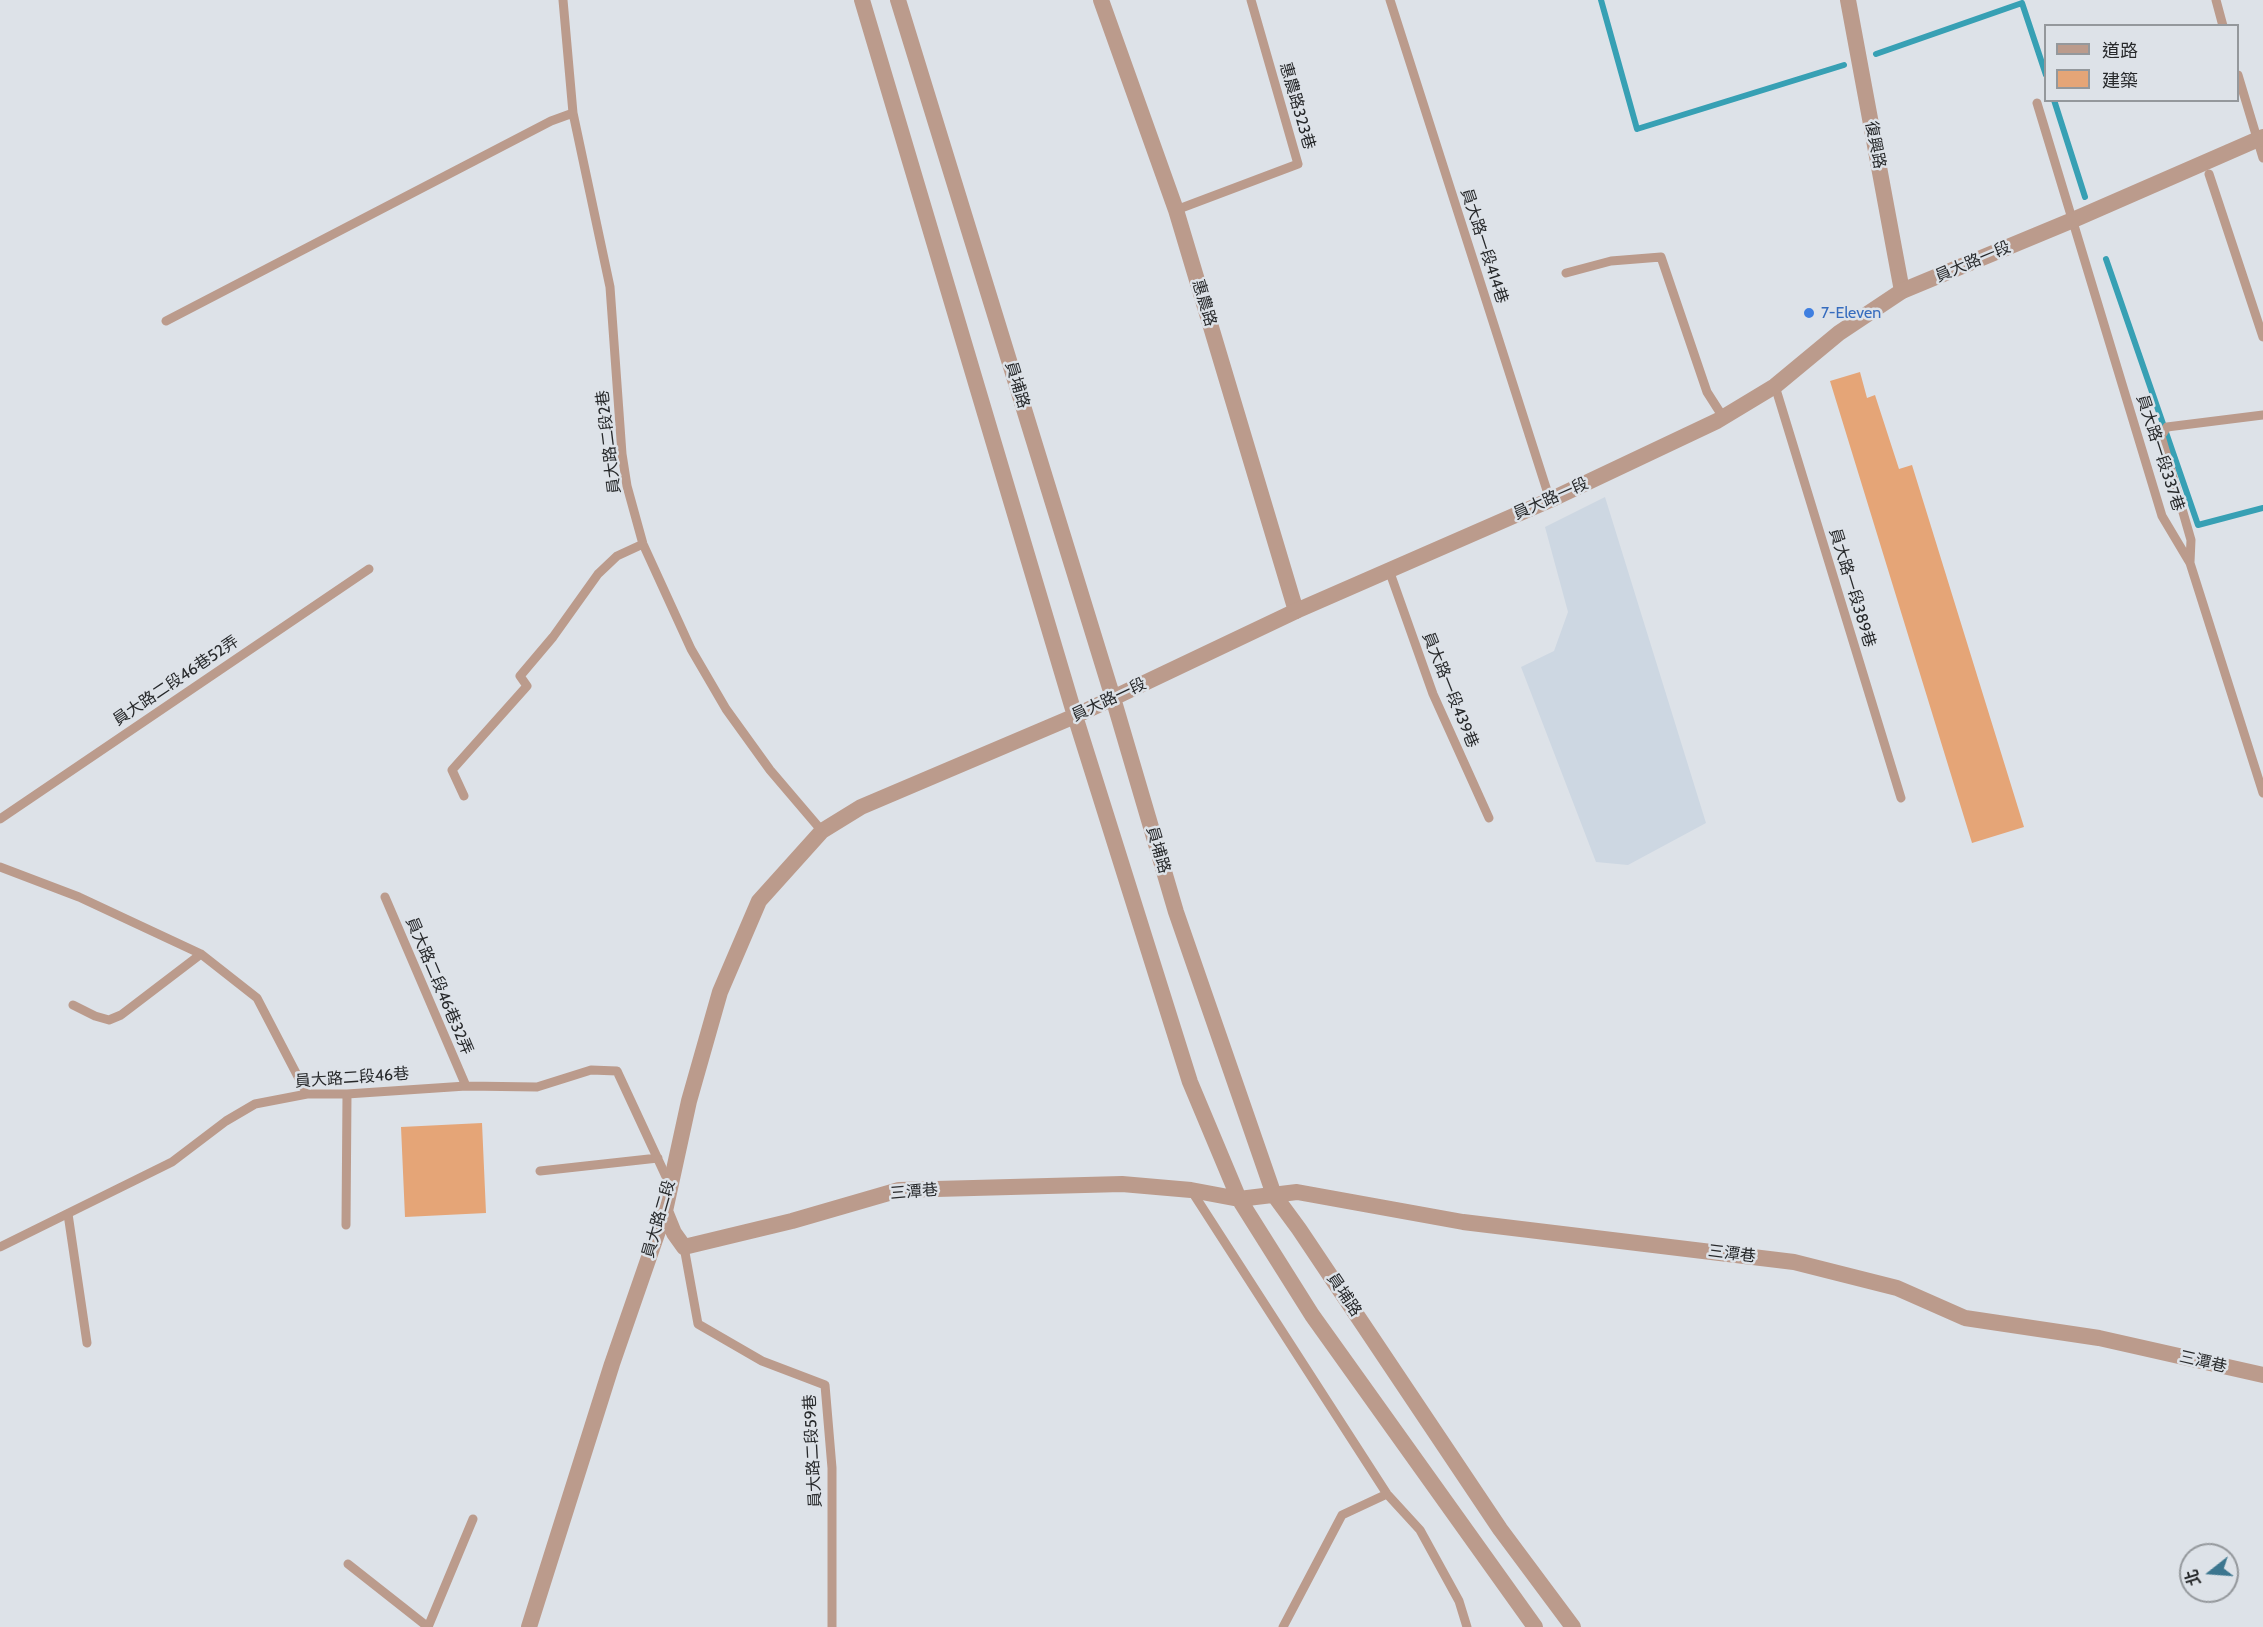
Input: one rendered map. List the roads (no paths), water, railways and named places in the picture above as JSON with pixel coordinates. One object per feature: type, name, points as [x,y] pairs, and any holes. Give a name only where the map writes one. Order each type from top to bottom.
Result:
[{"type":"street","points":[[862,0],[1076,716],[1190,1082],[1239,1199],[1312,1315],[1535,1627]]},
{"type":"street","name":"員埔路","points":[[898,0],[1113,698],[1176,912],[1274,1195],[1500,1529],[1572,1627]]},
{"type":"street","name":"惠農路","points":[[1101,0],[1176,210],[1296,610]]},
{"type":"street","name":"復興路","points":[[1848,0],[1902,291]]},
{"type":"street","name":"員大路一段","points":[[822,831],[861,807],[1076,716],[1296,610],[1550,500],[1723,417],[1774,386],[1839,333],[1902,291],[2073,220],[2260,138]]},
{"type":"street","name":"員大路二段","points":[[529,1627],[612,1364],[665,1210],[689,1101],[720,992],[759,902],[822,831]]},
{"type":"street","name":"三潭巷","points":[[684,1247],[792,1221],[899,1190],[1122,1184],[1191,1190],[1239,1199],[1297,1192],[1463,1222],[1794,1262],[1898,1288],[1965,1318],[2099,1338],[2263,1375]]},
{"type":"street","points":[[665,1210],[674,1233],[684,1247]]},
{"type":"lane","name":"員大路二段2巷","points":[[563,0],[573,113],[610,287],[622,454],[627,486],[643,544],[691,649],[726,709],[770,770],[822,831]]},
{"type":"lane","name":"惠農路323巷","points":[[1176,210],[1298,164],[1251,0]]},
{"type":"lane","name":"員大路一段414巷","points":[[1390,0],[1550,500]]},
{"type":"lane","points":[[2216,0],[2222,24]]},
{"type":"lane","points":[[2239,78],[2260,138],[2263,158]]},
{"type":"lane","name":"員大路一段337巷","points":[[2037,103],[2162,516],[2190,563],[2263,793]]},
{"type":"lane","points":[[166,321],[551,121],[573,113]]},
{"type":"lane","points":[[2209,174],[2263,337]]},
{"type":"lane","points":[[1566,273],[1611,261],[1661,257],[1707,392],[1723,417]]},
{"type":"lane","name":"員大路一段389巷","points":[[1774,386],[1900,798]]},
{"type":"lane","points":[[2190,563],[2190,540],[2161,436],[2167,428],[2263,415]]},
{"type":"lane","points":[[464,796],[452,770],[527,686],[520,676],[554,637],[598,574],[616,556],[643,544]]},
{"type":"lane","name":"員大路二段46巷52弄","points":[[0,819],[369,569]]},
{"type":"lane","name":"員大路一段439巷","points":[[1389,570],[1433,694],[1489,818]]},
{"type":"lane","points":[[0,867],[79,897],[201,954],[257,998],[307,1094]]},
{"type":"lane","name":"員大路二段46巷32弄","points":[[385,897],[466,1086]]},
{"type":"lane","points":[[73,1005],[109,1020],[121,1015],[201,954]]},
{"type":"lane","name":"員大路二段46巷","points":[[0,1247],[172,1162],[226,1121],[255,1104],[307,1094],[347,1094],[466,1086],[537,1087],[591,1070],[617,1071],[670,1185]]},
{"type":"lane","points":[[346,1225],[347,1094]]},
{"type":"lane","points":[[540,1171],[658,1158]]},
{"type":"lane","points":[[1191,1190],[1387,1494],[1420,1530],[1459,1601],[1467,1627]]},
{"type":"lane","points":[[68,1214],[87,1343]]},
{"type":"lane","name":"員大路二段59巷","points":[[684,1247],[698,1324],[762,1361],[825,1385],[832,1468],[832,1627]]},
{"type":"lane","points":[[1283,1627],[1342,1515],[1387,1494]]},
{"type":"lane","points":[[348,1564],[428,1627],[473,1519]]},
{"type":"waterway","points":[[1601,0],[1637,129],[1844,65]]},
{"type":"waterway","points":[[1876,54],[2022,3],[2044,69]]},
{"type":"waterway","points":[[2055,102],[2085,197]]},
{"type":"waterway","points":[[2106,259],[2198,525],[2263,508]]},
{"type":"place","name":"7-Eleven","points":[[1809,313]]}]
